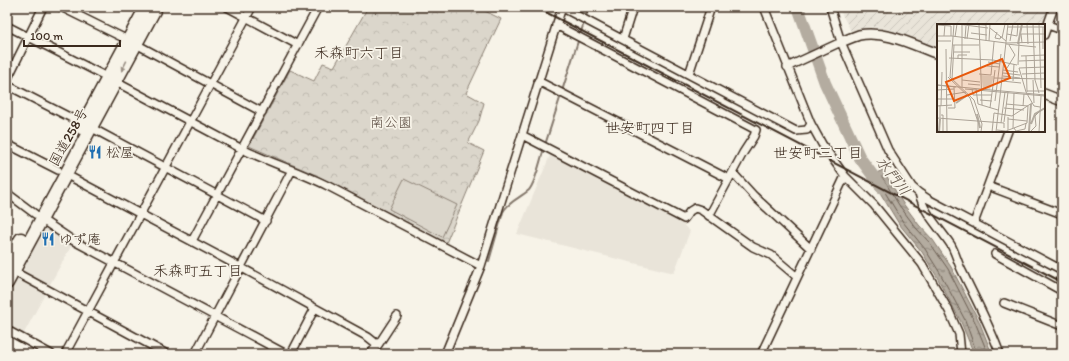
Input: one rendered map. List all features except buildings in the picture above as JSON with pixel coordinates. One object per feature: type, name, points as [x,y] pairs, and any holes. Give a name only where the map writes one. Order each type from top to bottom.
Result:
[{"type":"highway","name":"国道258号","points":[[7,283],[10,268],[132,42],[146,7]]},
{"type":"highway","name":"国道258号","points":[[132,42],[156,7]]},
{"type":"street","points":[[7,80],[43,7]]},
{"type":"street","points":[[62,7],[132,42],[262,112]]},
{"type":"street","points":[[227,7],[298,45]]},
{"type":"street","points":[[65,354],[252,7]]},
{"type":"street","points":[[192,241],[318,7]]},
{"type":"street","points":[[445,354],[481,266],[561,7],[796,131],[807,130],[811,124]]},
{"type":"street","points":[[623,39],[633,7]]},
{"type":"street","points":[[689,74],[711,7]]},
{"type":"street","points":[[764,7],[789,66],[811,124],[822,144],[845,176],[874,206],[922,264],[949,312],[959,334],[961,354]]},
{"type":"street","points":[[830,7],[838,43],[888,150],[912,187],[919,194],[1062,270]]},
{"type":"street","points":[[1045,32],[1054,7]]},
{"type":"street","points":[[556,25],[756,130],[709,216]]},
{"type":"street","points":[[1048,25],[1062,30]]},
{"type":"street","points":[[7,26],[242,149],[309,176],[481,266]]},
{"type":"street","points":[[789,66],[858,35],[876,34],[891,37],[937,54]]},
{"type":"street","points":[[538,80],[729,179]]},
{"type":"street","points":[[7,85],[266,221]]},
{"type":"street","points":[[1045,94],[1062,101]]},
{"type":"street","points":[[974,223],[1008,132]]},
{"type":"street","points":[[522,135],[684,220],[690,211],[695,208],[701,210],[753,247],[771,255],[798,277]]},
{"type":"street","points":[[7,144],[242,268],[368,337],[378,345]]},
{"type":"street","points":[[195,354],[242,268],[292,170]]},
{"type":"street","points":[[733,173],[754,196],[811,249]]},
{"type":"street","points":[[760,354],[845,176]]},
{"type":"street","points":[[988,186],[1062,214]]},
{"type":"street","points":[[7,193],[72,240],[286,354]]},
{"type":"street","points":[[919,194],[929,216],[951,246],[955,258],[984,317],[1000,354]]},
{"type":"street","points":[[994,254],[1062,291]]},
{"type":"street","points":[[10,268],[167,354]]},
{"type":"street","points":[[1004,303],[1062,326]]},
{"type":"street","points":[[291,354],[315,308]]},
{"type":"street","points":[[370,354],[378,345],[397,316]]},
{"type":"street","points":[[7,330],[51,354]]},
{"type":"shaded area","points":[[838,7],[1051,7],[1044,24],[937,24],[937,48],[916,39],[874,27],[851,31]]},
{"type":"shaded area","points":[[551,153],[674,217],[690,231],[674,273],[517,234]]},
{"type":"shaded area","points":[[45,225],[73,243],[49,286],[20,270]]},
{"type":"shaded area","points":[[17,279],[45,294],[23,335],[7,326],[7,298]]},
{"type":"green space","name":"南公園","points":[[368,7],[482,7],[481,9],[501,19],[466,93],[484,103],[479,121],[468,143],[484,151],[446,243],[316,175],[249,146],[290,70],[314,81],[323,63],[334,67]]},
{"type":"green space","points":[[404,179],[457,205],[442,237],[389,209]]},
{"type":"water","name":"水門川","points":[[883,170],[902,202],[919,225],[933,240],[951,267],[979,321],[992,354],[974,354],[961,322],[936,275],[922,252],[899,224],[870,176]]},
{"type":"waterway","points":[[562,91],[589,7]]},
{"type":"waterway","name":"水門川","points":[[798,7],[825,83],[860,158],[882,188]]},
{"type":"waterway","points":[[545,145],[561,95]]},
{"type":"waterway","points":[[489,261],[503,212],[508,205],[529,190],[536,176],[544,149]]},
{"type":"railway","points":[[536,7],[1062,282]]},
{"type":"place","name":"松屋","points":[[95,152]]},
{"type":"place","name":"ゆず庵","points":[[48,239]]},
{"type":"district","name":"禾森町六丁目","points":[[359,53]]},
{"type":"district","name":"世安町四丁目","points":[[650,128]]},
{"type":"district","name":"世安町三丁目","points":[[818,153]]},
{"type":"district","name":"禾森町五丁目","points":[[198,271]]}]
